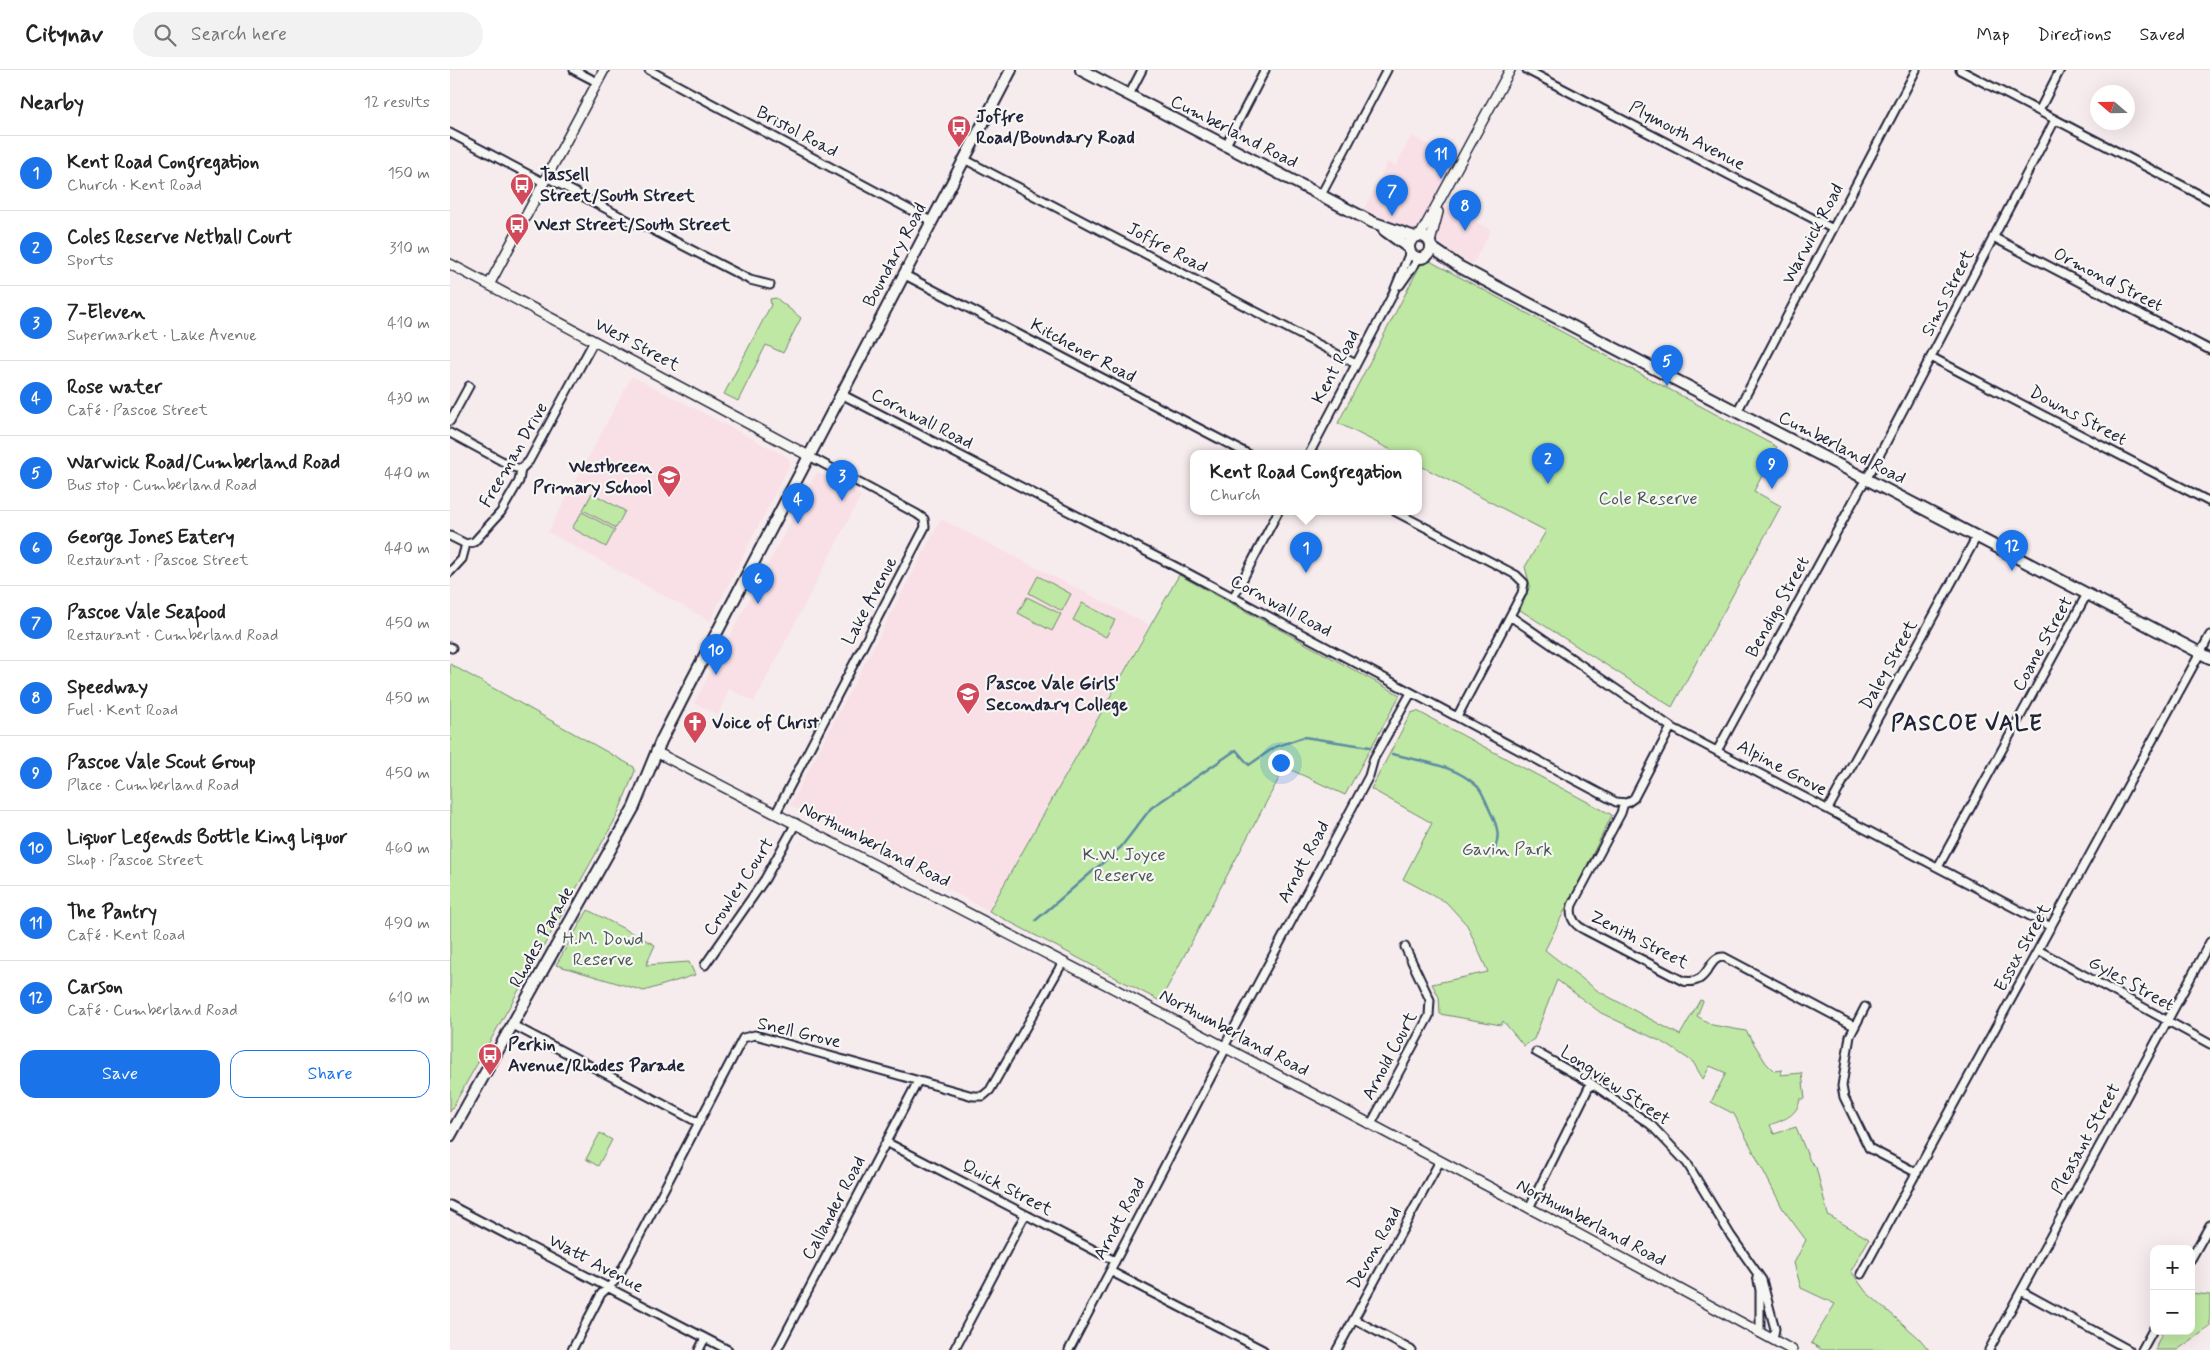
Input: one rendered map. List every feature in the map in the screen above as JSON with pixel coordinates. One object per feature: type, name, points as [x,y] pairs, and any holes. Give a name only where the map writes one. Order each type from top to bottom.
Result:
[{"type":"main road","name":"Boundary Road","points":[[809,456],[1011,70]]},
{"type":"main road","name":"Cumberland Road","points":[[1081,70],[1321,195],[1421,250],[1460,267],[2205,656]]},
{"type":"main road","name":"Cumberland Road","points":[[1372,222],[1426,237],[1421,250]]},
{"type":"main road","points":[[1418,236],[1411,242],[1421,250]]},
{"type":"main road","name":"Rhodes Parade","points":[[450,1136],[634,807],[656,752],[809,456]]},
{"type":"street","points":[[574,70],[597,82]]},
{"type":"street","points":[[488,284],[604,70]]},
{"type":"street","name":"Bristol Road","points":[[649,70],[931,221]]},
{"type":"street","points":[[1129,95],[1142,70]]},
{"type":"street","points":[[1226,145],[1265,70]]},
{"type":"street","points":[[1321,195],[1387,70]]},
{"type":"street","name":"Kent Road","points":[[1418,236],[1443,196],[1510,70]]},
{"type":"street","name":"Plymouth Avenue","points":[[1527,70],[1833,229]]},
{"type":"street","name":"Warwick Road","points":[[1737,412],[1916,70]]},
{"type":"street","points":[[1960,70],[2210,200]]},
{"type":"street","points":[[2038,111],[2060,70]]},
{"type":"street","name":"Sims Street","points":[[1866,479],[2054,120]]},
{"type":"street","points":[[450,133],[633,223],[647,227],[750,280],[770,285]]},
{"type":"street","name":"Joffre Road","points":[[964,159],[1356,364]]},
{"type":"street","name":"Kent Road","points":[[1311,450],[1392,296],[1421,250],[1443,196]]},
{"type":"street","name":"Ormond Street","points":[[1993,237],[2210,350]]},
{"type":"street","name":"West Street","points":[[450,264],[809,456]]},
{"type":"street","name":"Kitchener Road","points":[[904,274],[1240,450]]},
{"type":"street","name":"Freeman Drive","points":[[450,572],[462,559],[466,544],[474,542],[505,507],[519,481],[521,468],[530,461],[594,340]]},
{"type":"street","name":"Downs Street","points":[[1931,357],[2210,502]]},
{"type":"street","points":[[450,421],[469,386]]},
{"type":"street","name":"Cornwall Road","points":[[841,394],[1232,598],[1611,800],[1624,803]]},
{"type":"street","points":[[450,433],[513,467],[521,468]]},
{"type":"street","name":"Lake Avenue","points":[[776,813],[925,526],[924,519],[918,514],[809,456]]},
{"type":"street","name":"Bendigo Street","points":[[1717,751],[1866,479]]},
{"type":"street","points":[[1232,598],[1276,515]]},
{"type":"street","points":[[1402,515],[1523,580],[1524,588],[1456,717]]},
{"type":"street","points":[[450,536],[466,544]]},
{"type":"street","name":"Daley Street","points":[[1828,809],[1977,536]]},
{"type":"street","name":"Coane Street","points":[[1938,867],[2087,594]]},
{"type":"street","name":"Alpine Grove","points":[[1510,616],[1671,726],[2051,926]]},
{"type":"street","name":"Essex Street","points":[[1861,1274],[2051,926],[2205,656],[2210,636]]},
{"type":"street","name":"Arndt Road","points":[[1069,1350],[1225,1047],[1369,776],[1374,758],[1410,693]]},
{"type":"street","points":[[1624,803],[1630,801],[1638,791],[1671,726]]},
{"type":"street","name":"Northumberland Road","points":[[656,752],[1225,1047],[1792,1350]]},
{"type":"street","name":"Zenith Street","points":[[1624,803],[1621,813],[1572,905],[1571,913],[1574,923],[1683,982],[1696,982],[1701,979],[1714,961],[1724,957],[1854,1026]]},
{"type":"street","name":"Crowley Court","points":[[705,965],[765,879],[796,823]]},
{"type":"street","name":"Pleasant Street","points":[[1989,1350],[2210,942]]},
{"type":"street","name":"Arnold Court","points":[[1371,1124],[1429,1016],[1430,1000],[1405,946]]},
{"type":"street","name":"Gyles Street","points":[[2038,950],[2210,1044]]},
{"type":"street","name":"Snell Grove","points":[[572,1350],[599,1298],[617,1278],[741,1041],[748,1035],[755,1035],[979,1097],[987,1094],[1063,962]]},
{"type":"street","points":[[1865,1007],[1850,1036],[1844,1077],[1844,1097],[1869,1148],[1917,1173]]},
{"type":"street","points":[[512,1024],[699,1122]]},
{"type":"street","name":"Longview Street","points":[[1536,1052],[1591,1083],[1651,1124],[1667,1140],[1698,1178],[1764,1286],[1776,1329],[1773,1339]]},
{"type":"street","name":"Callander Road","points":[[777,1350],[918,1080]]},
{"type":"street","points":[[1529,1208],[1591,1083]]},
{"type":"street","name":"Quick Street","points":[[886,1142],[1115,1261]]},
{"type":"street","name":"Devon Road","points":[[1337,1350],[1440,1161]]},
{"type":"street","name":"Watt Avenue","points":[[450,1205],[728,1350]]},
{"type":"street","points":[[954,1350],[1025,1215]]},
{"type":"street","points":[[2195,1253],[2210,1225]]},
{"type":"street","points":[[1110,1271],[1263,1350]]},
{"type":"street","name":"Longview Street","points":[[1756,1274],[1760,1290],[1760,1333]]},
{"type":"street","points":[[2021,1291],[2129,1350]]},
{"type":"street","points":[[1354,1319],[1411,1350]]},
{"type":"street","points":[[2142,1350],[2150,1335]]},
{"type":"street","points":[[699,1350],[705,1338]]},
{"type":"shaded area","points":[[1411,136],[1457,158],[1437,201],[1491,230],[1473,264],[1364,209],[1388,162],[1396,166]]},
{"type":"shaded area","name":"Westbreen Primary School","points":[[632,376],[788,457],[790,464],[710,621],[548,532]]},
{"type":"shaded area","points":[[817,472],[861,496],[754,702],[729,689],[718,715],[694,703]]},
{"type":"shaded area","name":"Pascoe Vale Girls' Secondary College","points":[[941,519],[1149,625],[989,911],[790,805]]},
{"type":"green space","name":"Cole Reserve","points":[[1424,258],[1777,447],[1754,491],[1781,506],[1672,707],[1520,610],[1530,586],[1525,567],[1546,531],[1422,467],[1422,450],[1391,450],[1338,423]]},
{"type":"green space","points":[[776,298],[801,318],[783,353],[766,345],[738,401],[724,394],[771,305],[770,299]]},
{"type":"green space","points":[[592,493],[625,511],[616,528],[583,510]]},
{"type":"green space","points":[[582,512],[615,530],[606,547],[572,528]]},
{"type":"green space","name":"K.W. Joyce Reserve","points":[[1179,575],[1400,695],[1345,795],[1285,767],[1160,1001],[989,911]]},
{"type":"green space","points":[[1038,576],[1071,594],[1062,611],[1029,593]]},
{"type":"green space","points":[[1027,597],[1061,614],[1052,631],[1018,613]]},
{"type":"green space","points":[[1082,603],[1115,620],[1106,637],[1073,620]]},
{"type":"green space","points":[[450,664],[634,767],[635,771],[616,818],[450,1112]]},
{"type":"green space","name":"Gavin Park","points":[[1417,711],[1612,815],[1545,950],[1598,991],[1680,1035],[1700,1000],[1703,1001],[1697,1016],[1712,1025],[1746,1031],[1766,1063],[1774,1071],[1782,1070],[1780,1075],[1802,1073],[1805,1099],[1800,1099],[1796,1109],[1790,1116],[1770,1125],[1774,1134],[1796,1127],[1810,1161],[1816,1167],[1828,1215],[1869,1239],[1851,1271],[1866,1292],[1919,1338],[1929,1350],[1822,1350],[1811,1343],[1835,1304],[1801,1288],[1794,1263],[1806,1240],[1783,1209],[1734,1114],[1711,1102],[1726,1073],[1710,1066],[1703,1079],[1693,1062],[1666,1044],[1601,1013],[1557,980],[1534,1039],[1524,1046],[1503,1021],[1501,1025],[1440,1014],[1439,997],[1432,984],[1488,972],[1467,925],[1446,902],[1403,879],[1432,823],[1371,789],[1411,713]]},
{"type":"green space","name":"H.M. Dowd Reserve","points":[[588,910],[655,945],[646,965],[689,962],[695,975],[644,991],[556,965]]},
{"type":"green space","points":[[600,1133],[612,1140],[598,1166],[586,1159]]},
{"type":"green space","points":[[2195,1293],[2210,1295],[2210,1327],[2177,1350],[2156,1350],[2161,1335],[2195,1335]]},
{"type":"waterway","points":[[1036,920],[1121,847],[1151,808],[1236,750],[1249,765],[1275,747],[1304,737],[1370,747]]},
{"type":"waterway","points":[[1392,754],[1449,769],[1478,787],[1485,799],[1498,834],[1491,858]]},
{"type":"place","name":"Joffre Road/Boundary Road","points":[[959,148]]},
{"type":"place","name":"The Pantry","points":[[1441,179]]},
{"type":"place","name":"Tassell Street/South Street","points":[[522,206]]},
{"type":"place","name":"Pascoe Vale Seafood","points":[[1392,216]]},
{"type":"place","name":"Speedway","points":[[1465,231]]},
{"type":"place","name":"West Street/South Street","points":[[517,246]]},
{"type":"place","name":"Warwick Road/Cumberland Road","points":[[1667,386]]},
{"type":"place","name":"Coles Reserve Netball Court","points":[[1548,484]]},
{"type":"place","name":"Pascoe Vale Scout Group","points":[[1772,489]]},
{"type":"place","name":"Westbreen Primary School","points":[[669,498]]},
{"type":"place","name":"7-Eleven","points":[[842,501]]},
{"type":"place","name":"Rose water","points":[[798,524]]},
{"type":"place","name":"Carson","points":[[2012,571]]},
{"type":"place","name":"Kent Road Congregation","points":[[1306,573]]},
{"type":"place","name":"George Jones Eatery","points":[[758,604]]},
{"type":"place","name":"Liquor Legends Bottle King Liquor","points":[[716,675]]},
{"type":"place","name":"Pascoe Vale Girls' Secondary College","points":[[968,715]]},
{"type":"place","name":"Voice of Christ","points":[[695,744]]},
{"type":"place","name":"Perkin Avenue/Rhodes Parade","points":[[490,1076]]},
{"type":"district","name":"PASCOE VALE","points":[[1967,724]]}]
